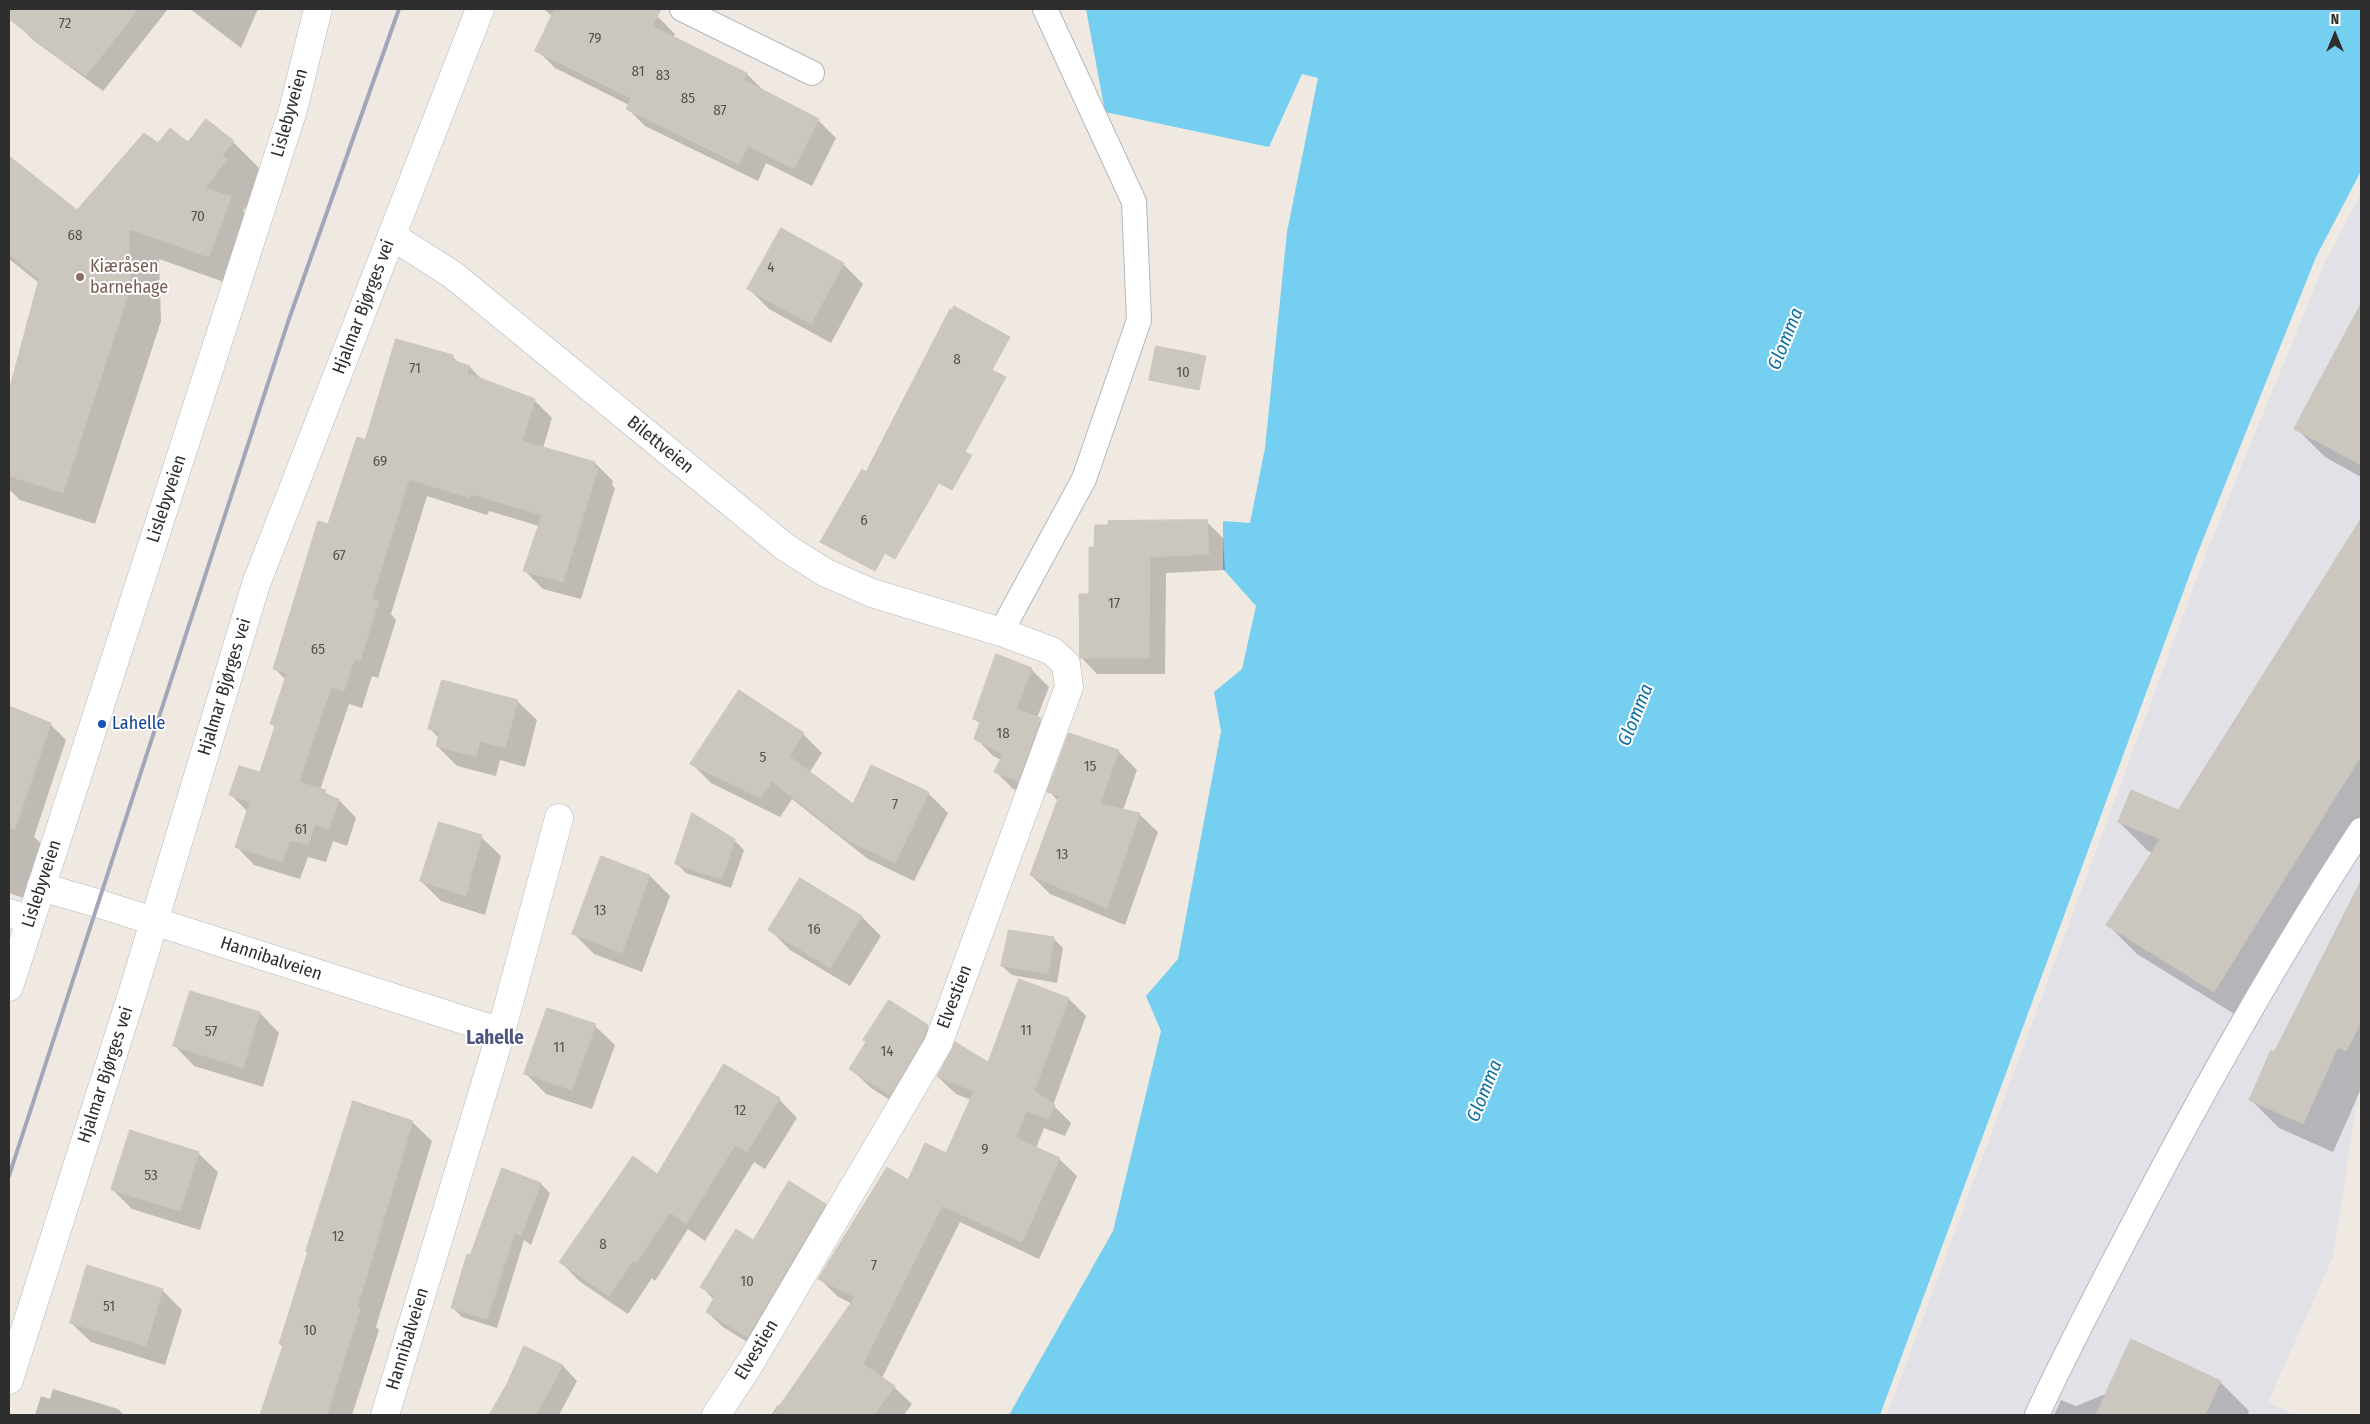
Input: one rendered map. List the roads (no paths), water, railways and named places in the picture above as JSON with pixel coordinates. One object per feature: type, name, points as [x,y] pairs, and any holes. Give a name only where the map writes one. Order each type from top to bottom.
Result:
[{"type":"street","name":"Lislebyveien","points":[[9,987],[19,917],[40,887],[293,110],[318,9]]},
{"type":"street","name":"Hjalmar Bjørges vei","points":[[9,1380],[134,988],[256,584],[480,9]]},
{"type":"street","name":"Bilettveien","points":[[392,236],[453,275],[784,547],[826,573],[872,593],[948,617]]},
{"type":"street","name":"Elvestien","points":[[716,1415],[749,1365],[938,1044],[1070,687],[1066,664],[1052,651],[1001,632],[948,617]]},
{"type":"street","name":"Hannibalveien","points":[[384,1415],[501,1032],[559,818]]},
{"type":"street","name":"Hannibalveien","points":[[40,887],[97,903],[501,1032]]},
{"type":"lane","points":[[682,9],[812,73]]},
{"type":"lane","points":[[1001,632],[1084,479],[1139,320],[1134,202],[1045,9]]},
{"type":"lane","points":[[2037,1415],[2065,1355],[2218,1064],[2325,884],[2361,830]]},
{"type":"water","name":"Glomma","points":[[1086,9],[2361,9],[2361,171],[2316,257],[2198,552],[1880,1415],[1009,1415],[1113,1231],[1161,1031],[1146,996],[1178,959],[1221,731],[1214,692],[1242,669],[1256,606],[1223,569],[1223,521],[1250,523],[1265,448],[1287,232],[1318,78],[1302,74],[1269,147],[1105,112]]},
{"type":"railway","points":[[9,1176],[288,322],[399,9]]},
{"type":"place","name":"Kiæråsen barnehage","points":[[80,277]]},
{"type":"place","name":"Lahelle","points":[[102,724]]},
{"type":"district","name":"Lahelle","points":[[495,1039]]}]
